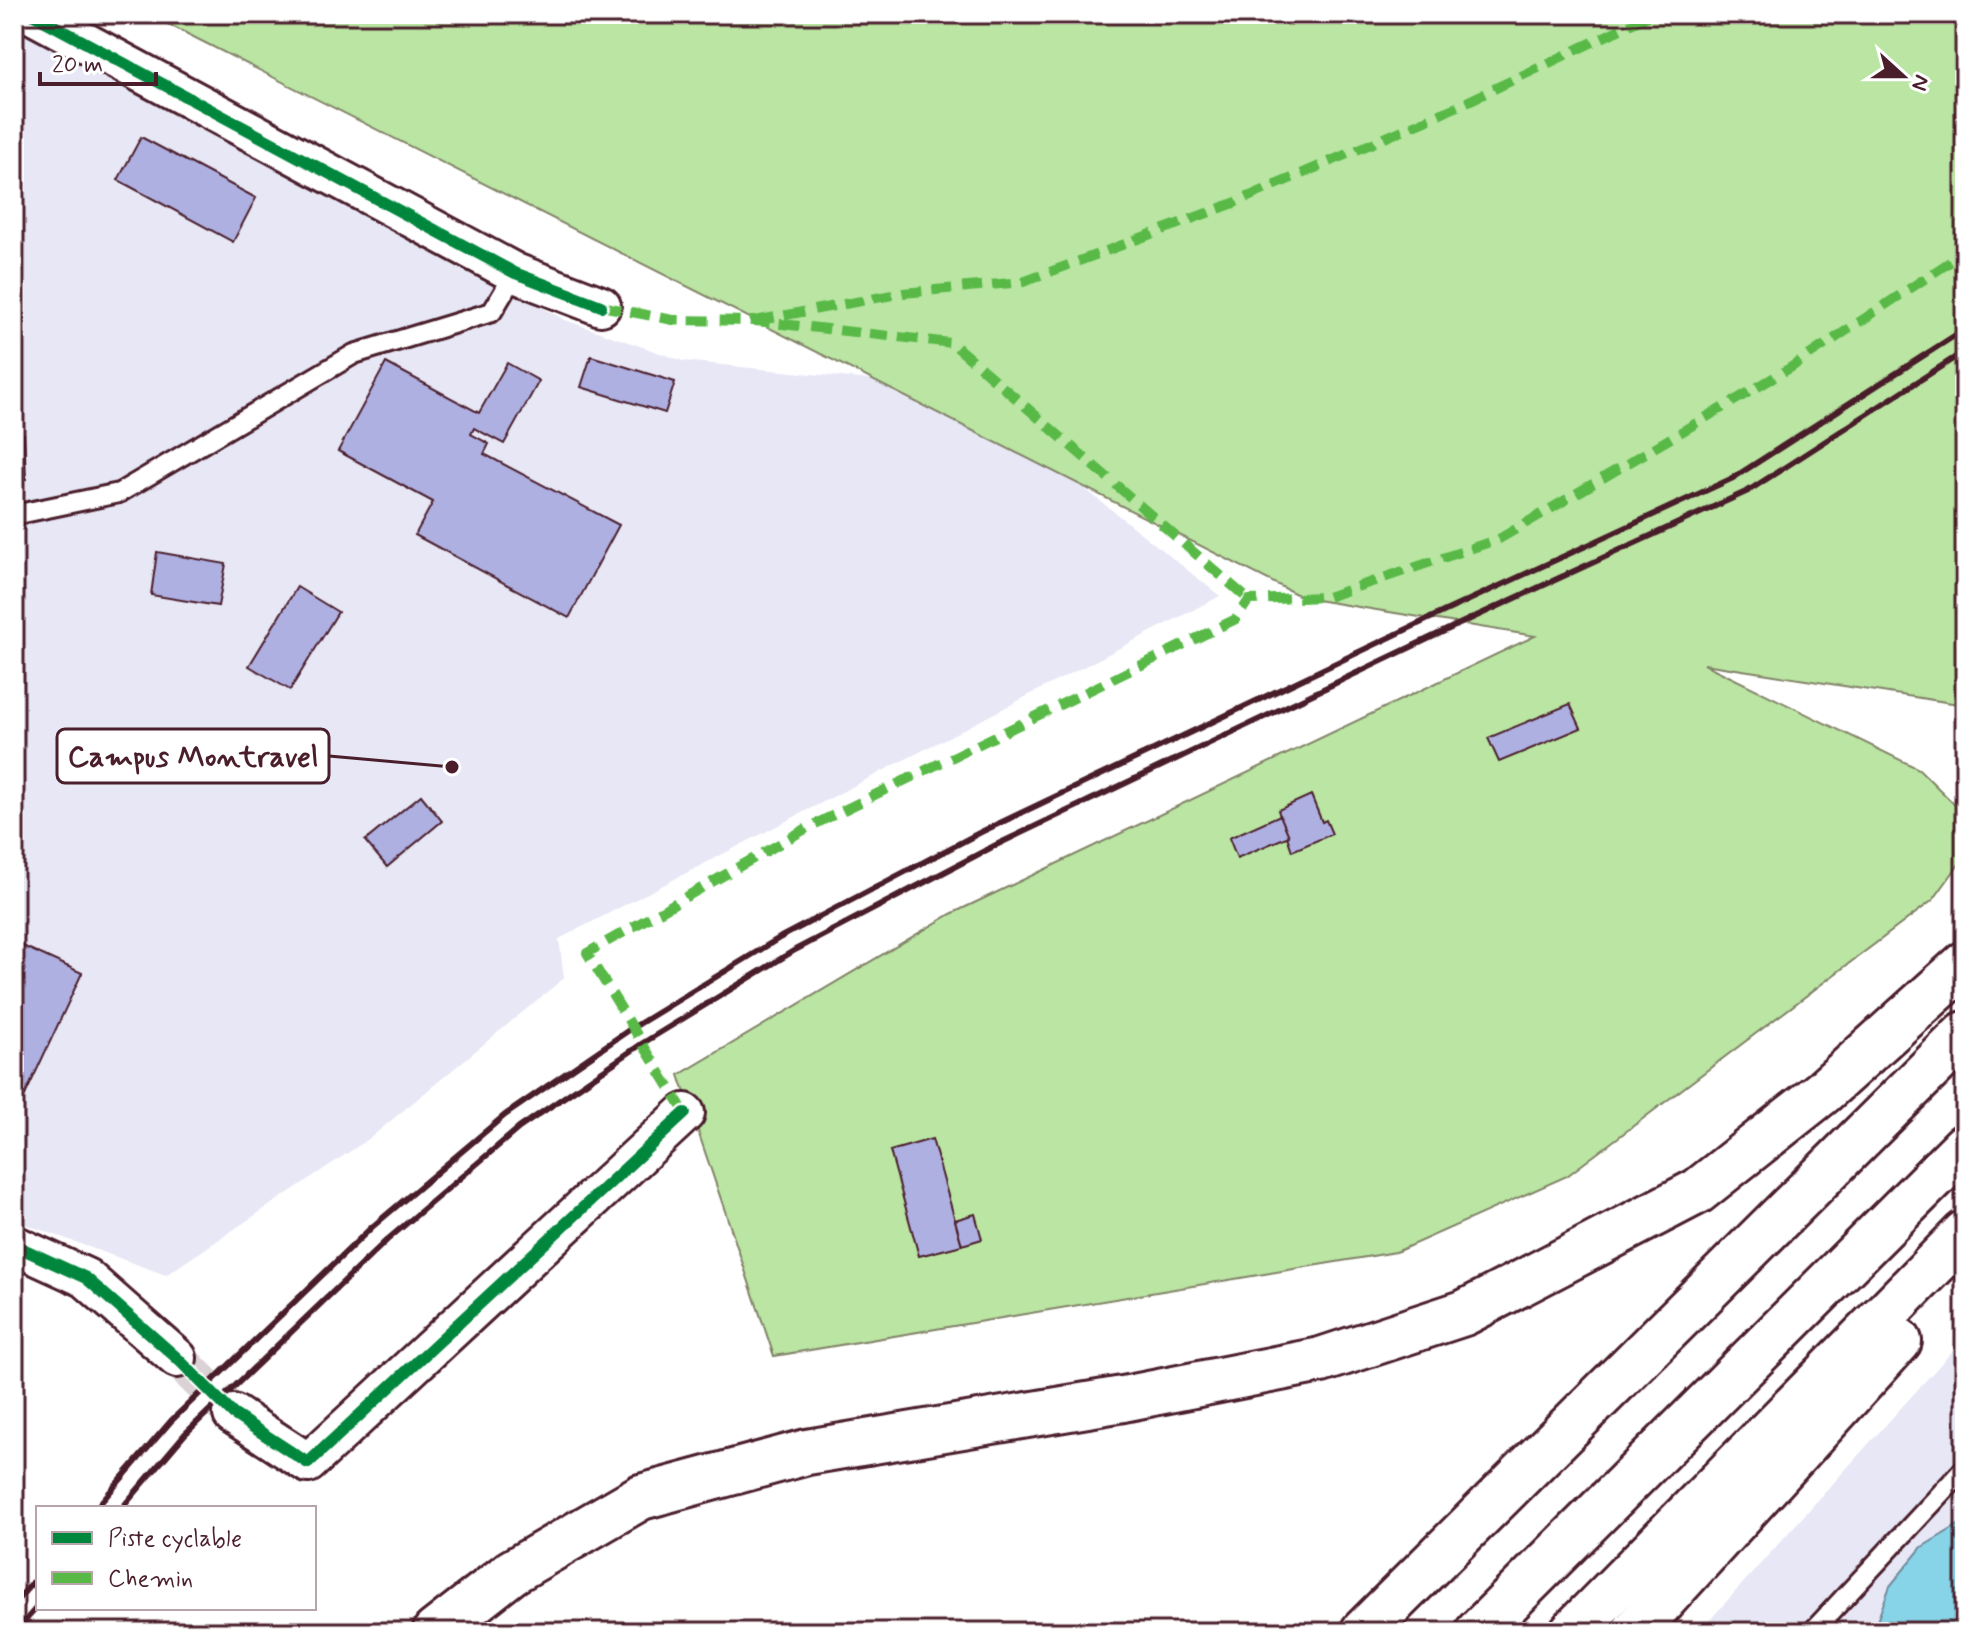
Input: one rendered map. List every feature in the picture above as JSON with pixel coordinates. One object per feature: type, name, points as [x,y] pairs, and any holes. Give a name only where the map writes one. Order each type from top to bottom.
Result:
[{"type":"highway","points":[[435,1632],[512,1572],[641,1497],[807,1452],[1123,1399],[1321,1360],[1464,1313],[1698,1191],[1823,1092],[1965,964]]},
{"type":"highway","points":[[1363,1632],[1965,1034]]},
{"type":"highway","points":[[1478,1632],[1965,1146]]},
{"type":"highway","points":[[1572,1632],[1965,1233]]},
{"type":"highway","points":[[1634,1632],[1965,1269]]},
{"type":"street","points":[[32,14],[515,273],[601,306]]},
{"type":"street","points":[[233,1414],[308,1463],[685,1113]]},
{"type":"street","points":[[14,1245],[86,1278],[177,1358]]},
{"type":"lane","points":[[14,515],[119,493],[354,354],[492,312],[515,273]]},
{"type":"lane","points":[[1812,1632],[1965,1468]]},
{"type":"shaded area","points":[[14,21],[565,320],[683,361],[959,389],[1220,596],[559,939],[564,978],[370,1138],[166,1275],[14,1220]]},
{"type":"shaded area","points":[[1965,1337],[1965,1632],[1699,1632]]},
{"type":"green space","points":[[148,14],[1965,14],[1965,705],[1704,664],[1919,769],[1965,815],[1965,856],[1933,900],[1567,1176],[1396,1252],[774,1356],[679,1075],[951,914],[1535,636],[1304,598]]},
{"type":"water","points":[[1965,1521],[1965,1632],[1873,1632],[1890,1586],[1922,1547]]},
{"type":"building","points":[[141,137],[256,198],[233,242],[118,180]]},
{"type":"building","points":[[591,356],[675,382],[665,413],[581,387]]},
{"type":"building","points":[[386,363],[479,413],[507,363],[539,381],[504,444],[474,428],[471,434],[489,444],[484,454],[619,525],[569,618],[415,535],[433,502],[338,451]]},
{"type":"building","points":[[14,434],[24,434],[26,479],[14,480]]},
{"type":"building","points":[[157,552],[226,564],[218,606],[151,595]]},
{"type":"building","points":[[297,587],[338,612],[290,690],[249,666]]},
{"type":"building","points":[[1570,704],[1581,728],[1499,762],[1488,738]]},
{"type":"building","points":[[421,795],[442,821],[387,867],[365,841]]},
{"type":"building","points":[[1311,795],[1322,822],[1326,820],[1332,834],[1292,851],[1278,810]]},
{"type":"building","points":[[1280,815],[1289,836],[1237,858],[1229,838]]},
{"type":"building","points":[[14,942],[82,973],[14,1119]]},
{"type":"building","points":[[932,1139],[962,1245],[919,1256],[890,1151]]},
{"type":"building","points":[[975,1214],[982,1239],[962,1245],[955,1220]]},
{"type":"tunnel","points":[[177,1358],[233,1414]]},
{"type":"railway","points":[[98,1506],[171,1421],[372,1227],[505,1115],[629,1030],[781,937],[981,832],[1733,478],[1965,329]]},
{"type":"railway","points":[[124,1506],[185,1434],[387,1240],[519,1128],[643,1043],[795,950],[996,845],[1455,626],[1748,491],[1965,351]]},
{"type":"railway","points":[[14,1604],[36,1578]]},
{"type":"railway","points":[[15,1632],[36,1608]]},
{"type":"marked path","points":[[755,321],[903,293],[1023,282],[1234,203],[1456,107],[1652,14]]},
{"type":"marked path","points":[[685,1113],[587,953],[809,827],[1236,619],[1249,600],[1327,597],[1499,539],[1790,368],[1965,252]]},
{"type":"marked path","points":[[601,306],[673,320],[755,321],[952,343],[1249,600]]},
{"type":"cycle path","points":[[32,14],[515,273],[601,306]]},
{"type":"cycle path","points":[[14,1245],[86,1278],[177,1358],[233,1414],[308,1463],[685,1113]]},
{"type":"place","name":"Campus Montravel","points":[[452,767]]}]
